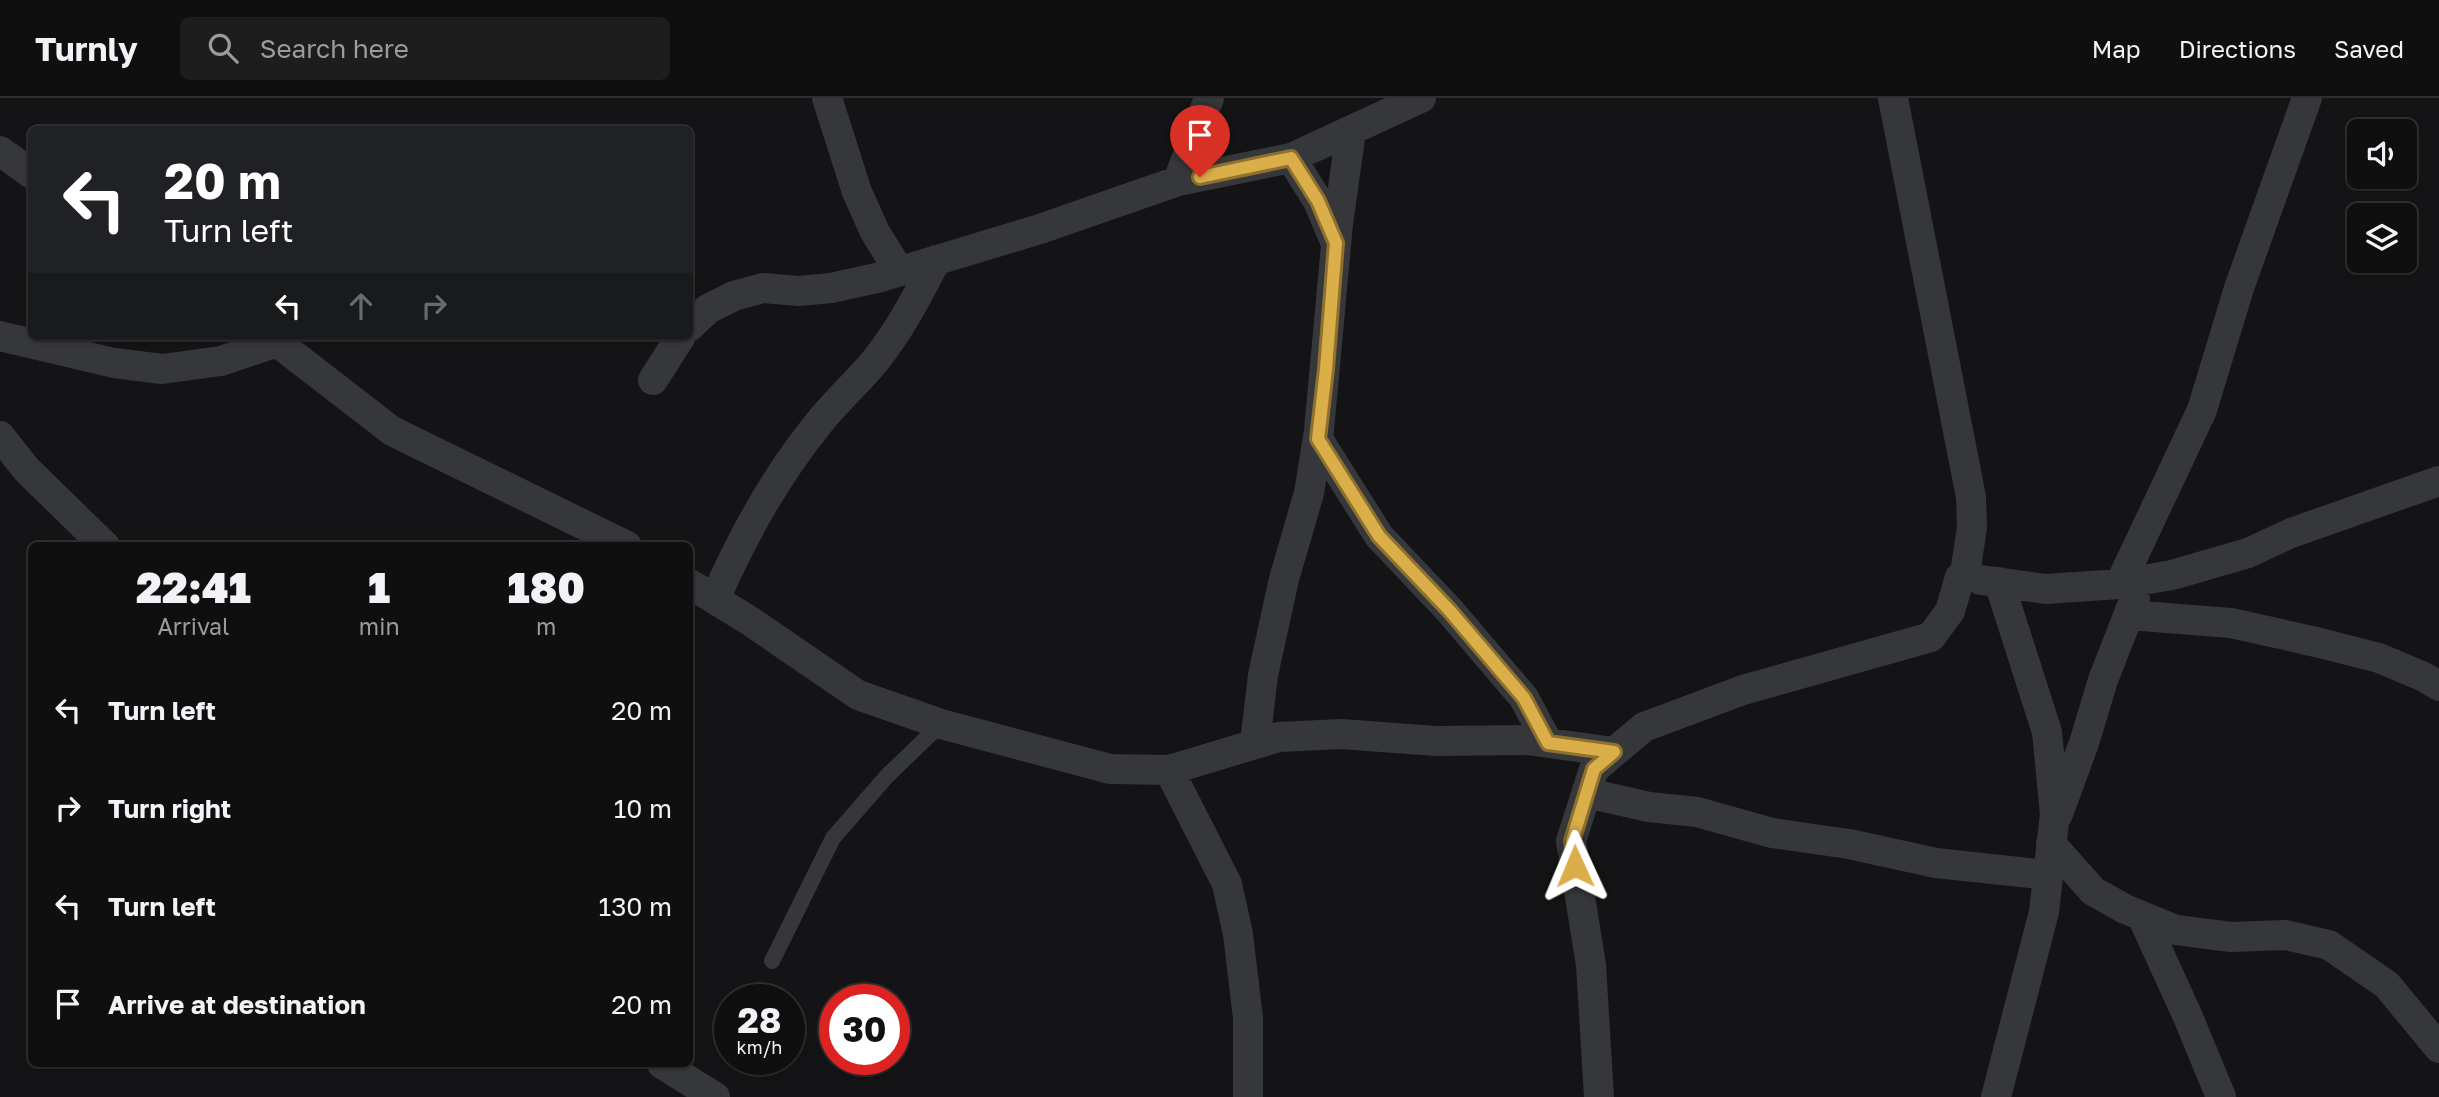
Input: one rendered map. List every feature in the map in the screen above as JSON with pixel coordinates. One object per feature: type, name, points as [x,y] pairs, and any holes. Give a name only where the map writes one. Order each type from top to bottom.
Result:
[{"type":"street","points":[[827,98],[857,192],[899,271]]},
{"type":"street","points":[[1178,181],[1209,98]]},
{"type":"street","points":[[693,324],[734,296],[764,288],[799,291],[831,288],[899,271],[1040,229],[1178,181],[1291,158],[1421,98]]},
{"type":"street","points":[[1600,1097],[1591,965],[1572,841],[1594,769],[1644,727],[1743,690],[1931,637],[1950,611],[1960,577],[1965,573],[1972,528],[1971,497],[1893,98]]},
{"type":"street","points":[[2052,836],[2103,680],[2129,615],[2130,582],[2202,410],[2239,288],[2307,98]]},
{"type":"street","points":[[1255,743],[1266,663],[1284,579],[1309,493],[1318,439],[1336,243],[1351,131]]},
{"type":"street","points":[[0,151],[28,171]]},
{"type":"street","points":[[1291,158],[1318,201],[1336,243]]},
{"type":"street","points":[[715,599],[759,510],[817,425],[875,361],[908,313],[936,260]]},
{"type":"street","points":[[0,336],[114,363],[162,369],[221,361],[271,340]]},
{"type":"street","points":[[274,340],[392,431],[619,542]]},
{"type":"street","points":[[653,380],[678,340]]},
{"type":"street","points":[[0,436],[27,470],[101,542]]},
{"type":"street","points":[[1318,439],[1379,536],[1450,611],[1524,698],[1548,743]]},
{"type":"street","points":[[1960,577],[2045,589],[2130,582],[2172,575],[2248,553],[2291,533],[2439,481]]},
{"type":"street","points":[[1996,1097],[2044,912],[2055,814],[2047,732],[1999,583]]},
{"type":"street","points":[[693,586],[750,621],[858,695],[941,724],[1110,769],[1169,770],[1279,737],[1341,734],[1436,741],[1527,740],[1614,752]]},
{"type":"street","points":[[2129,615],[2231,623],[2316,642],[2379,658],[2439,686]]},
{"type":"street","points":[[1169,770],[1227,884],[1238,934],[1248,1018],[1248,1097]]},
{"type":"street","points":[[1587,793],[1649,807],[1697,812],[1772,833],[1849,844],[1936,863],[2048,875]]},
{"type":"street","points":[[2052,836],[2093,891],[2125,909],[2176,930],[2231,937],[2286,935],[2329,945],[2387,985],[2439,1048]]},
{"type":"street","points":[[2142,916],[2221,1097]]},
{"type":"street","points":[[667,1067],[715,1097]]},
{"type":"lane","points":[[772,961],[833,838],[887,776],[941,724]]},
{"type":"route","points":[[1200,177],[1291,158],[1318,201],[1336,243],[1318,439],[1379,536],[1450,611],[1524,698],[1548,743],[1614,752],[1594,769],[1572,841],[1575,866]]}]
